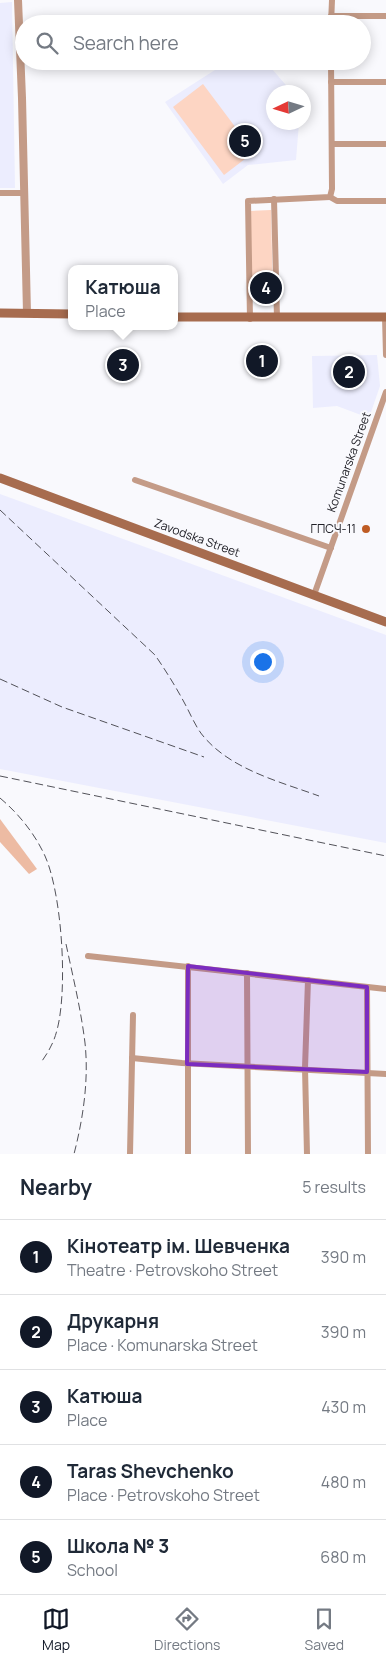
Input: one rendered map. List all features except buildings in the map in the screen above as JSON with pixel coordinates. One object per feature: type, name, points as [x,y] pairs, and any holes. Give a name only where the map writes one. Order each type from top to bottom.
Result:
[{"type":"main road","points":[[0,313],[68,314]]},
{"type":"main road","points":[[178,317],[250,319],[386,317]]},
{"type":"main road","name":"Zavodska Street","points":[[0,478],[386,622]]},
{"type":"street","points":[[18,0],[19,15]]},
{"type":"street","points":[[331,15],[332,0]]},
{"type":"street","points":[[371,16],[386,16]]},
{"type":"street","points":[[21,70],[27,313]]},
{"type":"street","points":[[330,197],[332,189],[331,70]]},
{"type":"street","points":[[331,82],[386,82]]},
{"type":"street","points":[[332,144],[386,144]]},
{"type":"street","points":[[0,194],[23,193]]},
{"type":"street","points":[[250,319],[248,201],[330,197],[337,201],[386,201]]},
{"type":"street","points":[[274,199],[277,318]]},
{"type":"street","points":[[386,317],[386,355]]},
{"type":"street","name":"Komunarska Street","points":[[314,595],[386,392]]},
{"type":"street","points":[[135,480],[331,548]]},
{"type":"street","points":[[88,956],[386,989]]},
{"type":"street","points":[[188,966],[188,1154]]},
{"type":"street","points":[[247,973],[248,1154]]},
{"type":"street","points":[[307,1154],[305,1068],[308,980]]},
{"type":"street","points":[[367,987],[368,1154]]},
{"type":"street","points":[[130,1154],[133,1015]]},
{"type":"street","points":[[132,1058],[187,1064],[305,1068],[386,1074]]},
{"type":"highlighted area","points":[[188,966],[367,987],[367,1072],[187,1064]]},
{"type":"shaded area","points":[[12,2],[15,188],[0,188],[0,3]]},
{"type":"shaded area","points":[[215,70],[273,70],[286,85],[266,85],[266,130],[298,130],[296,160],[248,165],[223,184],[165,102]]},
{"type":"shaded area","points":[[203,84],[254,152],[224,175],[173,107]]},
{"type":"shaded area","points":[[271,210],[273,298],[252,298],[250,211]]},
{"type":"shaded area","points":[[377,355],[380,386],[369,418],[337,406],[313,408],[312,356]]},
{"type":"shaded area","points":[[0,494],[386,635],[386,843],[0,769]]},
{"type":"shaded area","points":[[0,819],[37,869],[29,874],[0,842]]},
{"type":"railway","points":[[0,510],[155,655],[178,691],[198,730],[215,748],[228,758],[258,774],[319,796]]},
{"type":"railway","points":[[0,679],[62,707],[204,757]]},
{"type":"railway","points":[[0,776],[386,856]]},
{"type":"railway","points":[[0,798],[14,811],[36,840],[45,856],[56,893],[62,942],[62,991],[56,1034],[42,1061]]},
{"type":"railway","points":[[66,944],[77,994],[86,1057],[84,1099],[74,1154]]},
{"type":"place","name":"Школа № 3","points":[[245,141]]},
{"type":"place","name":"Taras Shevchenko","points":[[266,288]]},
{"type":"place","name":"Кінотеатр ім. Шевченка","points":[[262,361]]},
{"type":"place","name":"Катюша","points":[[123,365]]},
{"type":"place","name":"Друкарня","points":[[349,372]]},
{"type":"place","name":"ГПСЧ-11","points":[[366,529]]}]
